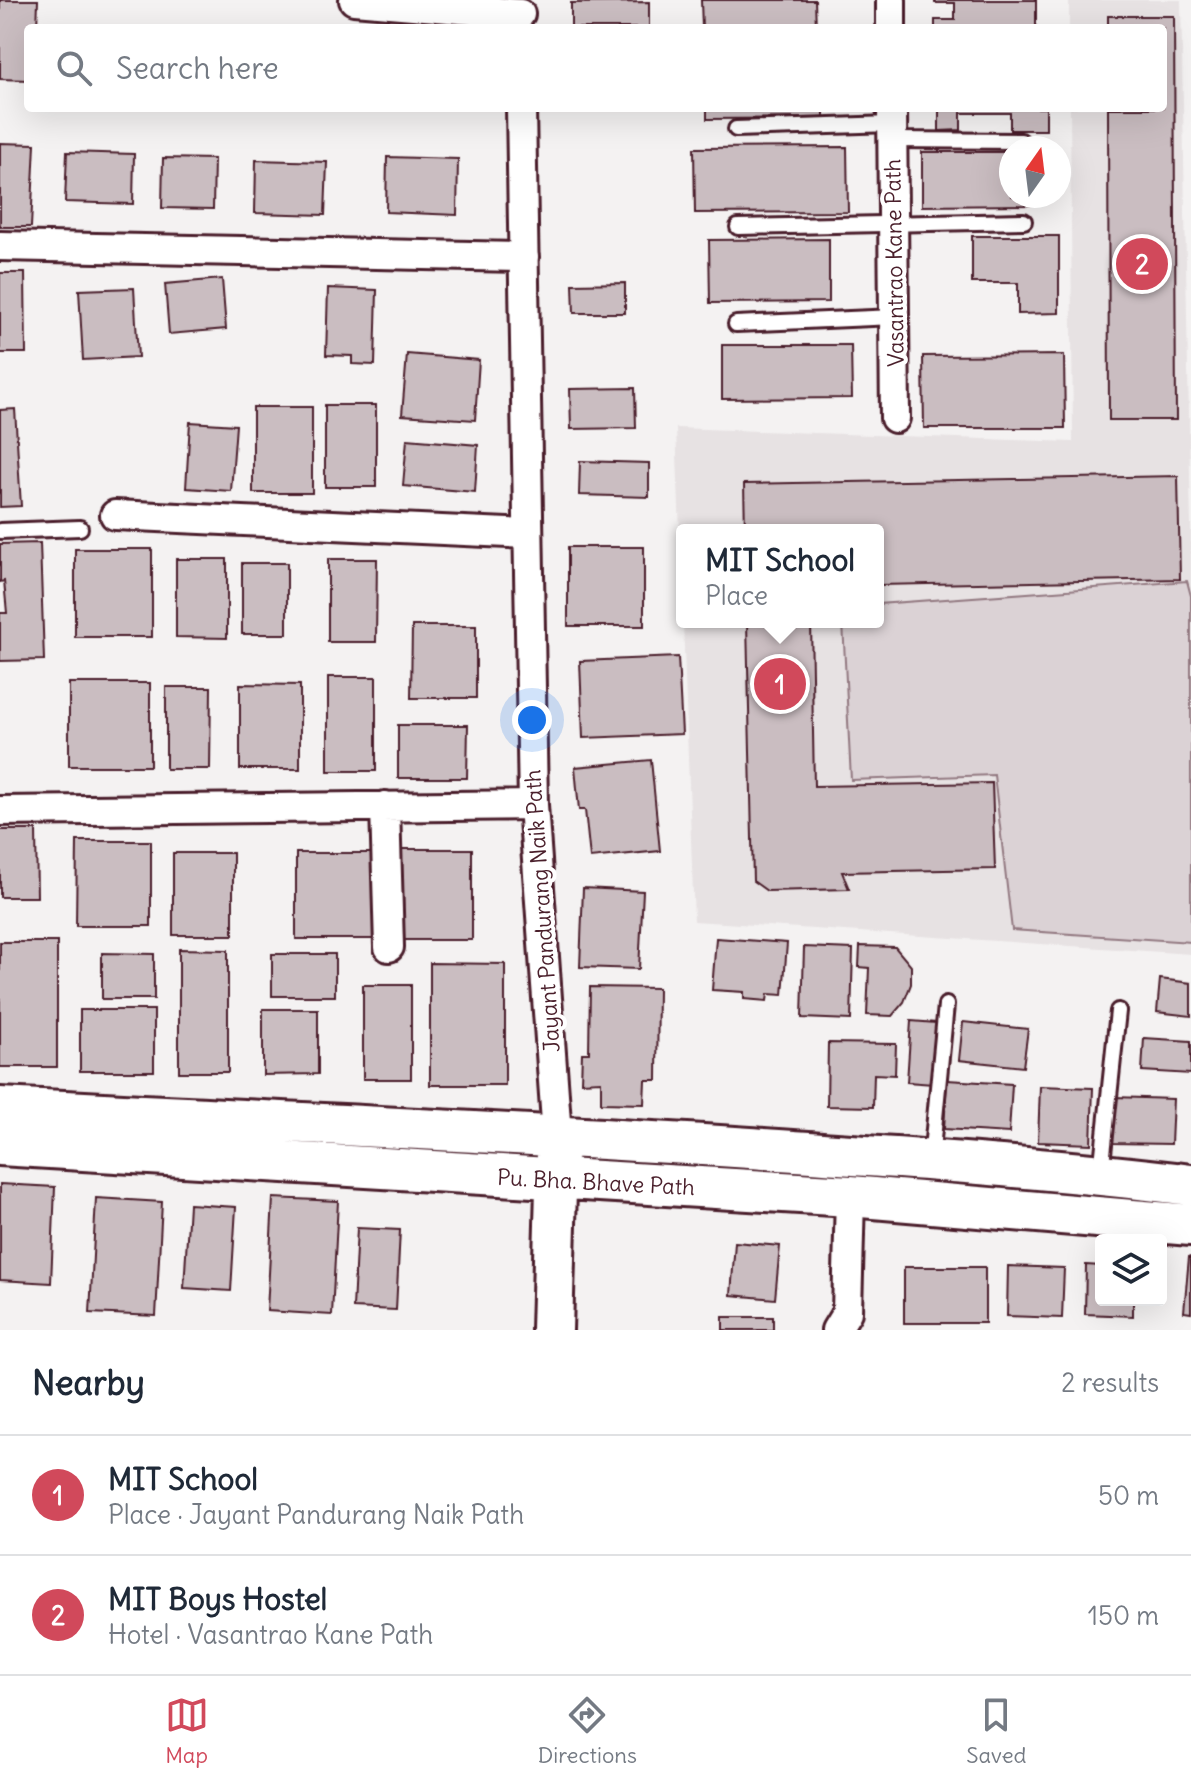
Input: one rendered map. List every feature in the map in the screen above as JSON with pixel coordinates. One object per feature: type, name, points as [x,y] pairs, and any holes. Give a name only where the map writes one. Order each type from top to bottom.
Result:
[{"type":"street","points":[[354,0],[520,14]]},
{"type":"street","points":[[891,0],[891,24]]},
{"type":"street","name":"Jayant Pandurang Naik Path","points":[[521,112],[533,805],[557,1136],[552,1330]]},
{"type":"street","name":"Vasantrao Kane Path","points":[[892,124],[895,418]]},
{"type":"street","points":[[0,246],[524,257]]},
{"type":"street","points":[[115,515],[528,534]]},
{"type":"street","points":[[0,811],[533,805]]},
{"type":"street","points":[[385,806],[389,947]]},
{"type":"street","name":"Pu. Bha. Bhave Path","points":[[0,1108],[557,1136],[931,1160],[1191,1185]]},
{"type":"street","name":"Pu. Bha. Bhave Path","points":[[0,1145],[850,1196],[1191,1225]]},
{"type":"street","points":[[846,1324],[850,1196]]},
{"type":"lane","points":[[736,129],[892,124],[999,138]]},
{"type":"lane","points":[[738,227],[1024,221]]},
{"type":"lane","points":[[736,324],[895,317]]},
{"type":"lane","points":[[0,531],[80,528]]},
{"type":"lane","points":[[931,1160],[946,1005]]},
{"type":"lane","points":[[1101,1174],[1118,1011]]},
{"type":"shaded area","points":[[1069,0],[1181,0],[1191,527],[1191,954],[694,921],[683,628],[884,628],[884,524],[680,524],[676,428],[1073,442],[1070,112],[1167,112],[1167,24],[1069,24]]},
{"type":"shaded area","points":[[1187,581],[1191,596],[1191,942],[1012,930],[994,775],[851,780],[843,628],[884,628],[884,604]]},
{"type":"building","points":[[0,0],[38,0],[37,24],[24,24],[24,80],[0,79]]},
{"type":"building","points":[[701,0],[815,0],[816,24],[702,24]]},
{"type":"building","points":[[935,0],[1036,0],[1036,24],[935,24],[935,20],[955,20],[955,3],[935,3]]},
{"type":"building","points":[[649,2],[649,24],[571,24],[571,3]]},
{"type":"building","points":[[1108,16],[1174,16],[1176,420],[1109,420],[1108,112],[1167,112],[1167,24],[1108,24]]},
{"type":"building","points":[[707,112],[824,112],[824,118],[707,119]]},
{"type":"building","points":[[939,112],[1046,112],[1046,130],[1010,130],[1010,113],[961,113],[961,130],[939,131]]},
{"type":"building","points":[[0,143],[35,144],[31,227],[0,227]]},
{"type":"building","points":[[847,147],[848,212],[695,213],[694,148]]},
{"type":"building","points":[[67,152],[134,154],[133,204],[65,202]]},
{"type":"building","points":[[922,152],[999,152],[999,205],[922,206]]},
{"type":"building","points":[[387,157],[458,159],[457,215],[386,212]]},
{"type":"building","points":[[163,158],[214,159],[213,209],[162,208]]},
{"type":"building","points":[[256,160],[327,162],[325,215],[255,213]]},
{"type":"building","points":[[972,236],[1059,236],[1059,313],[1018,314],[1018,283],[972,283]]},
{"type":"building","points":[[829,239],[829,302],[710,303],[709,240]]},
{"type":"building","points":[[0,273],[25,273],[26,353],[0,353]]},
{"type":"building","points":[[222,279],[226,329],[169,334],[165,284]]},
{"type":"building","points":[[625,283],[625,313],[574,313],[573,284]]},
{"type":"building","points":[[134,288],[138,357],[83,360],[79,290]]},
{"type":"building","points":[[328,288],[377,290],[375,365],[352,364],[352,356],[326,355]]},
{"type":"building","points":[[722,345],[851,345],[852,398],[722,399]]},
{"type":"building","points":[[407,354],[479,360],[475,420],[402,415]]},
{"type":"building","points":[[1064,355],[1065,428],[924,428],[923,356]]},
{"type":"building","points":[[635,388],[636,428],[571,429],[570,389]]},
{"type":"building","points":[[325,405],[376,405],[376,487],[325,487]]},
{"type":"building","points":[[253,407],[312,407],[312,493],[253,493]]},
{"type":"building","points":[[15,409],[21,506],[0,507],[0,410]]},
{"type":"building","points":[[190,422],[236,425],[231,491],[186,488]]},
{"type":"building","points":[[407,439],[478,445],[475,492],[403,486]]},
{"type":"building","points":[[580,461],[649,463],[649,497],[579,495]]},
{"type":"building","points":[[1178,476],[1180,579],[884,585],[884,524],[745,524],[744,484]]},
{"type":"building","points":[[40,543],[44,660],[0,661],[0,613],[7,613],[4,581],[0,582],[0,544]]},
{"type":"building","points":[[568,547],[644,547],[644,626],[568,626]]},
{"type":"building","points":[[75,549],[152,549],[152,637],[75,637]]},
{"type":"building","points":[[176,559],[227,559],[227,638],[176,637]]},
{"type":"building","points":[[328,559],[377,559],[376,642],[328,642]]},
{"type":"building","points":[[242,563],[287,563],[287,634],[242,634]]},
{"type":"building","points":[[412,626],[476,626],[476,698],[411,698]]},
{"type":"building","points":[[747,628],[811,628],[814,786],[992,783],[995,869],[842,872],[849,889],[767,891],[753,881]]},
{"type":"building","points":[[678,657],[682,734],[583,738],[580,661]]},
{"type":"building","points":[[328,677],[376,677],[376,771],[328,771]]},
{"type":"building","points":[[69,683],[150,683],[150,766],[69,766]]},
{"type":"building","points":[[240,684],[300,685],[300,769],[240,769]]},
{"type":"building","points":[[166,687],[211,687],[210,769],[166,769]]},
{"type":"building","points":[[398,725],[468,725],[467,778],[398,778]]},
{"type":"building","points":[[651,760],[660,851],[590,858],[585,810],[579,810],[575,767]]},
{"type":"building","points":[[0,830],[36,830],[37,897],[0,897]]},
{"type":"building","points":[[77,841],[151,841],[151,926],[76,926]]},
{"type":"building","points":[[399,849],[472,849],[472,940],[398,940]]},
{"type":"building","points":[[173,853],[233,853],[233,935],[173,935]]},
{"type":"building","points":[[296,853],[379,853],[379,939],[296,939]]},
{"type":"building","points":[[583,888],[643,891],[639,969],[580,967]]},
{"type":"building","points":[[716,938],[787,943],[783,995],[768,994],[767,1001],[744,999],[744,992],[712,990]]},
{"type":"building","points":[[0,942],[57,942],[57,1067],[0,1067]]},
{"type":"building","points":[[860,946],[895,947],[911,966],[911,984],[904,1002],[892,1016],[867,1015],[869,968],[859,967]]},
{"type":"building","points":[[804,947],[853,949],[851,1020],[802,1018]]},
{"type":"building","points":[[179,949],[228,950],[228,1072],[179,1072]]},
{"type":"building","points":[[102,953],[154,954],[154,999],[102,999]]},
{"type":"building","points":[[272,954],[335,954],[335,996],[272,996]]},
{"type":"building","points":[[430,963],[505,964],[505,1085],[430,1085]]},
{"type":"building","points":[[1160,979],[1191,983],[1191,1016],[1157,1012]]},
{"type":"building","points":[[363,985],[411,985],[411,1079],[363,1079]]},
{"type":"building","points":[[590,987],[658,988],[657,1080],[645,1080],[644,1104],[601,1103],[601,1081],[581,1082],[582,1053],[589,1053]]},
{"type":"building","points":[[263,1009],[318,1009],[318,1074],[263,1075]]},
{"type":"building","points":[[80,1010],[154,1010],[154,1071],[80,1071]]},
{"type":"building","points":[[911,1021],[936,1023],[933,1084],[907,1082]]},
{"type":"building","points":[[963,1022],[1028,1029],[1023,1067],[959,1060]]},
{"type":"building","points":[[1144,1038],[1191,1041],[1191,1074],[1142,1071]]},
{"type":"building","points":[[828,1043],[896,1044],[895,1075],[874,1074],[873,1107],[827,1106]]},
{"type":"building","points":[[947,1080],[1012,1084],[1009,1133],[944,1129]]},
{"type":"building","points":[[1040,1086],[1093,1088],[1091,1144],[1038,1142]]},
{"type":"building","points":[[1114,1097],[1173,1099],[1171,1144],[1113,1143]]},
{"type":"building","points":[[0,1184],[55,1187],[51,1283],[0,1280]]},
{"type":"building","points":[[96,1198],[162,1202],[156,1316],[90,1313]]},
{"type":"building","points":[[273,1198],[338,1201],[332,1315],[267,1311]]},
{"type":"building","points":[[189,1204],[236,1207],[231,1291],[184,1288]]},
{"type":"building","points":[[357,1228],[400,1230],[396,1310],[353,1308]]},
{"type":"building","points":[[735,1242],[780,1246],[775,1299],[731,1295]]},
{"type":"building","points":[[1191,1258],[1191,1313],[1184,1312]]},
{"type":"building","points":[[1086,1265],[1095,1266],[1095,1306],[1133,1306],[1133,1316],[1085,1314]]},
{"type":"building","points":[[1008,1266],[1064,1268],[1062,1318],[1007,1316]]},
{"type":"building","points":[[904,1267],[985,1267],[985,1323],[904,1323]]},
{"type":"building","points":[[723,1317],[773,1317],[773,1330],[723,1330]]},
{"type":"place","name":"MIT Boys Hostel","points":[[1142,264]]},
{"type":"place","name":"MIT School","points":[[780,684]]}]
